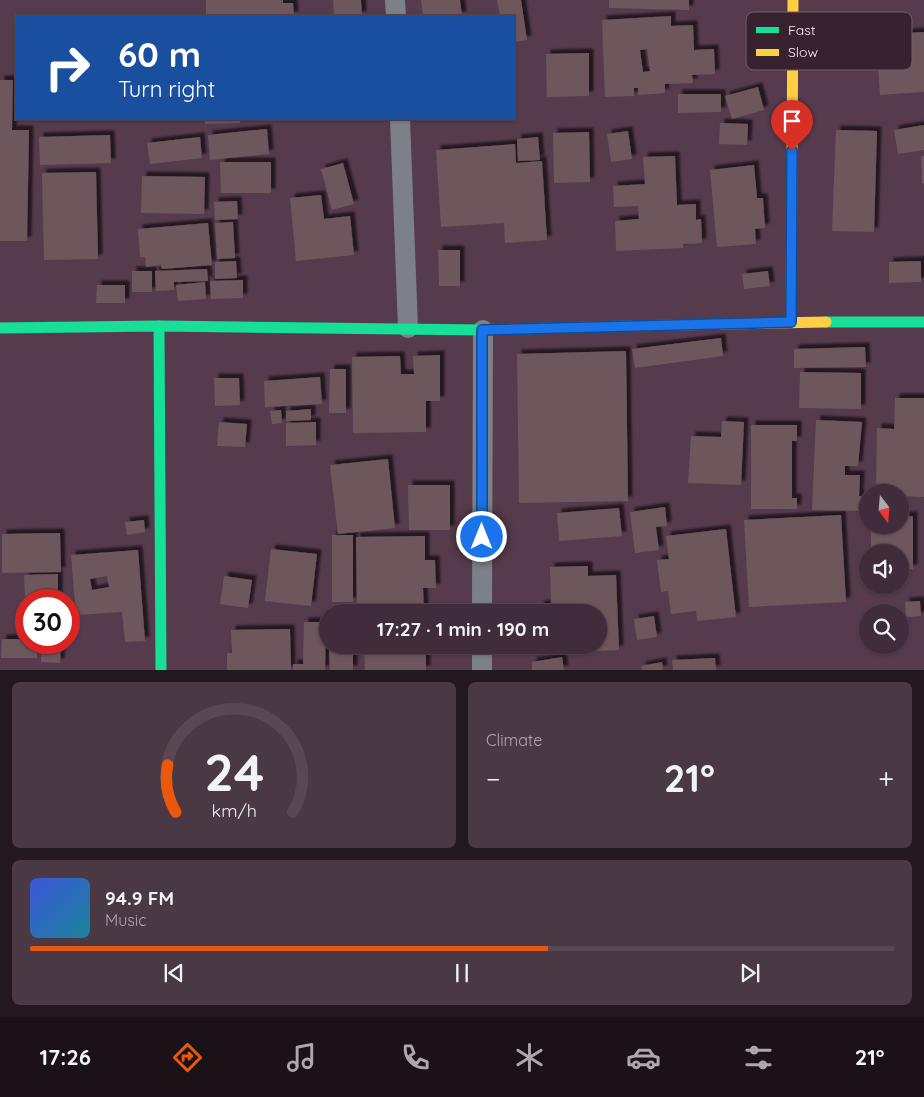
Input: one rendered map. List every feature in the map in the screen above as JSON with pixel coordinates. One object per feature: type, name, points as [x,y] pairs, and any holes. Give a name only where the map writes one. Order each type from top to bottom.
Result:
[{"type":"street","points":[[395,0],[396,15]]},
{"type":"street","points":[[791,322],[793,70]]},
{"type":"street","points":[[400,120],[408,328]]},
{"type":"street","points":[[0,328],[159,326],[482,330],[791,322],[924,322]]},
{"type":"street","points":[[159,326],[161,670]]},
{"type":"street","points":[[482,330],[482,604]]},
{"type":"street","points":[[482,654],[482,670]]},
{"type":"building","points":[[206,0],[283,0],[283,3],[293,3],[294,15],[206,15]]},
{"type":"building","points":[[333,0],[361,0],[362,15],[334,15]]},
{"type":"building","points":[[421,0],[460,0],[462,15],[423,15]]},
{"type":"building","points":[[497,0],[521,0],[527,40],[515,42],[515,15],[500,15]]},
{"type":"building","points":[[609,0],[689,0],[689,10],[609,8]]},
{"type":"building","points":[[671,16],[671,26],[693,25],[694,50],[714,49],[715,74],[692,75],[693,83],[665,84],[665,93],[638,95],[638,88],[634,88],[634,96],[605,97],[602,20]],"holes":[[[647,49],[650,71],[643,72],[640,50]]]},
{"type":"building","points":[[924,32],[924,92],[880,95],[878,70],[912,70],[912,33]]},
{"type":"building","points":[[589,53],[589,96],[547,97],[546,54]]},
{"type":"building","points":[[0,80],[13,80],[12,130],[29,130],[27,241],[0,241]]},
{"type":"building","points":[[758,87],[764,110],[732,119],[725,96]]},
{"type":"building","points":[[678,94],[721,94],[721,112],[678,113]]},
{"type":"building","points":[[205,120],[240,120],[240,123],[205,124]]},
{"type":"building","points":[[720,123],[748,124],[747,145],[719,144]]},
{"type":"building","points":[[924,125],[924,150],[898,154],[894,130]]},
{"type":"building","points":[[267,129],[269,154],[210,160],[208,135]]},
{"type":"building","points":[[836,130],[877,131],[874,232],[832,231]]},
{"type":"building","points":[[628,131],[632,159],[611,162],[607,134]]},
{"type":"building","points":[[589,132],[590,182],[554,183],[553,133]]},
{"type":"building","points":[[110,135],[111,163],[40,165],[39,137]]},
{"type":"building","points":[[200,137],[202,158],[150,164],[147,143]]},
{"type":"building","points":[[538,137],[540,160],[518,161],[517,139]]},
{"type":"building","points":[[515,144],[516,163],[542,161],[547,240],[505,243],[504,223],[441,227],[436,150]]},
{"type":"building","points":[[675,156],[677,205],[696,204],[696,220],[701,219],[702,243],[683,244],[683,248],[616,251],[615,221],[639,219],[638,206],[614,207],[613,186],[645,184],[643,157]]},
{"type":"building","points":[[921,156],[924,156],[924,183],[922,183]]},
{"type":"building","points":[[220,162],[271,162],[271,193],[221,193]]},
{"type":"building","points":[[343,163],[354,204],[332,210],[321,169]]},
{"type":"building","points":[[754,165],[757,198],[763,198],[765,228],[755,229],[756,244],[717,247],[710,170]]},
{"type":"building","points":[[96,172],[98,259],[44,260],[42,173]]},
{"type":"building","points":[[142,176],[205,177],[204,214],[141,213]]},
{"type":"building","points":[[321,195],[324,219],[350,216],[354,255],[296,261],[290,198]]},
{"type":"building","points":[[237,201],[238,219],[215,220],[214,202]]},
{"type":"building","points":[[233,222],[235,258],[217,259],[215,223]]},
{"type":"building","points":[[208,223],[212,265],[162,269],[161,265],[146,267],[145,257],[140,257],[138,229]]},
{"type":"building","points":[[438,250],[460,250],[460,286],[439,286]]},
{"type":"building","points":[[236,261],[237,278],[215,279],[215,262]]},
{"type":"building","points":[[921,261],[921,282],[889,283],[889,262]]},
{"type":"building","points":[[207,269],[208,281],[174,282],[174,290],[156,291],[155,271]]},
{"type":"building","points":[[132,271],[152,271],[152,292],[132,292]]},
{"type":"building","points":[[768,271],[770,286],[744,289],[742,274]]},
{"type":"building","points":[[243,280],[243,298],[211,299],[210,281]]},
{"type":"building","points":[[205,282],[206,299],[178,301],[176,285]]},
{"type":"building","points":[[97,285],[125,285],[125,303],[96,303]]},
{"type":"building","points":[[721,338],[723,356],[635,368],[632,349]]},
{"type":"building","points":[[865,347],[866,367],[794,368],[794,349]]},
{"type":"building","points":[[626,351],[628,501],[519,503],[517,354]]},
{"type":"building","points":[[440,355],[440,401],[426,401],[426,432],[353,433],[352,357],[400,356],[401,374],[414,374],[413,356]]},
{"type":"building","points":[[330,369],[346,369],[346,413],[329,413]]},
{"type":"building","points":[[800,372],[861,373],[861,409],[799,408]]},
{"type":"building","points":[[320,377],[322,404],[265,407],[264,381]]},
{"type":"building","points":[[214,378],[239,378],[240,405],[215,406]]},
{"type":"building","points":[[895,398],[924,398],[924,497],[909,496],[909,484],[876,484],[877,428],[894,429]]},
{"type":"building","points":[[311,409],[311,420],[286,421],[286,411]]},
{"type":"building","points":[[281,410],[282,423],[272,424],[270,411]]},
{"type":"building","points":[[816,420],[862,422],[858,466],[845,466],[845,475],[860,475],[859,511],[812,510]]},
{"type":"building","points":[[722,421],[744,422],[741,485],[688,483],[691,436],[721,437]]},
{"type":"building","points":[[219,422],[247,424],[245,447],[217,446]]},
{"type":"building","points":[[316,422],[316,445],[286,446],[286,423]]},
{"type":"building","points":[[751,425],[797,425],[797,441],[792,441],[792,498],[797,498],[797,509],[751,509]]},
{"type":"building","points":[[388,459],[395,528],[338,534],[330,465]]},
{"type":"building","points":[[408,485],[450,485],[450,530],[409,530]]},
{"type":"building","points":[[665,507],[667,526],[656,527],[659,550],[635,553],[630,512]]},
{"type":"building","points":[[619,508],[622,536],[559,541],[557,513]]},
{"type":"building","points":[[841,515],[846,602],[749,607],[744,520]]},
{"type":"building","points":[[909,516],[913,516],[913,569],[909,569],[909,544],[871,544],[871,534],[909,534]]},
{"type":"building","points":[[144,520],[145,532],[127,535],[125,522]]},
{"type":"building","points":[[726,529],[736,617],[697,621],[696,611],[671,614],[668,591],[661,592],[657,560],[669,559],[666,536]]},
{"type":"building","points":[[60,533],[61,572],[2,573],[2,534]]},
{"type":"building","points":[[332,535],[353,535],[353,602],[332,602]]},
{"type":"building","points":[[425,536],[425,560],[435,560],[436,588],[423,588],[424,604],[357,604],[356,537]]},
{"type":"building","points":[[271,549],[317,554],[311,606],[265,601]]},
{"type":"building","points":[[138,550],[145,641],[125,642],[122,612],[80,615],[80,589],[74,589],[71,555]],"holes":[[[107,576],[109,587],[92,590],[90,579]]]},
{"type":"building","points":[[588,566],[588,576],[616,575],[619,650],[607,651],[607,604],[551,604],[550,567]]},
{"type":"building","points":[[58,574],[58,589],[25,589],[24,575]]},
{"type":"building","points":[[224,576],[252,580],[248,608],[220,604]]},
{"type":"building","points":[[920,601],[921,616],[909,617],[909,604],[905,604],[905,602]]},
{"type":"building","points":[[654,616],[657,637],[637,640],[634,619]]},
{"type":"building","points":[[304,622],[319,622],[319,654],[325,654],[325,670],[293,670],[293,664],[303,664]]},
{"type":"building","points":[[290,629],[291,670],[227,670],[227,653],[232,653],[231,630]]},
{"type":"building","points":[[2,639],[15,639],[15,654],[37,654],[37,658],[1,658]]},
{"type":"building","points":[[41,654],[60,654],[60,663],[41,662]]},
{"type":"building","points":[[329,654],[353,654],[353,670],[330,670]]},
{"type":"building","points":[[364,654],[426,654],[426,670],[365,670]]},
{"type":"building","points":[[562,657],[564,670],[532,670],[532,662]]},
{"type":"building","points":[[715,658],[716,670],[673,670],[672,660]]},
{"type":"building","points":[[662,662],[663,670],[642,670],[641,666]]},
{"type":"traffic: fast","points":[[826,322],[924,322]]},
{"type":"traffic: fast","points":[[159,326],[161,670]]},
{"type":"traffic: fast","points":[[0,328],[159,326],[483,330],[629,326]]},
{"type":"traffic: slow","points":[[793,0],[793,12]]},
{"type":"traffic: slow","points":[[791,322],[793,70]]},
{"type":"traffic: slow","points":[[629,326],[826,322]]},
{"type":"route","points":[[482,537],[482,330],[791,322],[792,151]]}]
